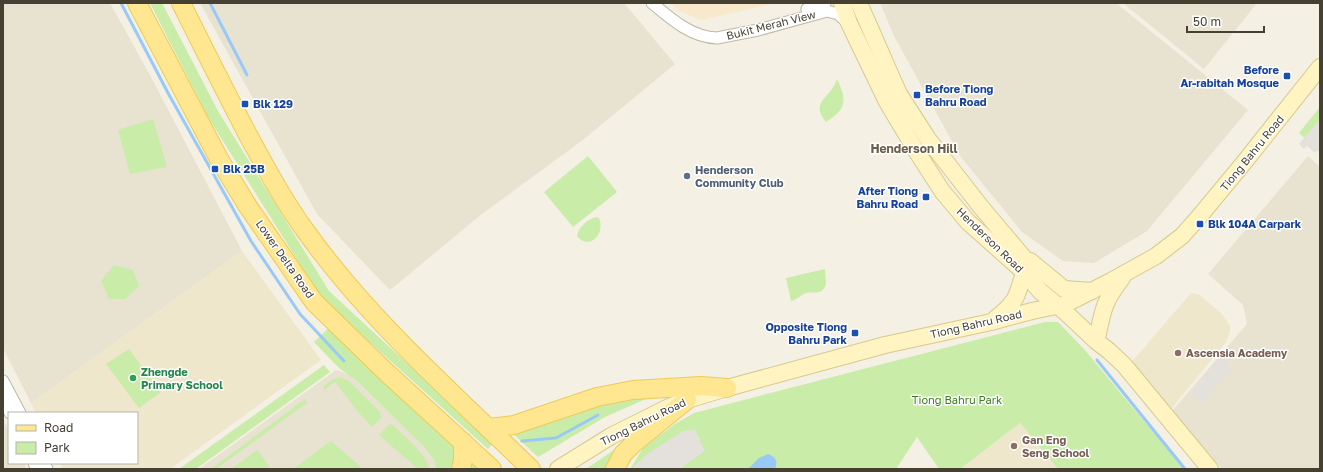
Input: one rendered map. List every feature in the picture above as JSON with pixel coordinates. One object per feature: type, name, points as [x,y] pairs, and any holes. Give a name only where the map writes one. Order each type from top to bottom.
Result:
[{"type":"main road","name":"Lower Delta Road","points":[[137,3],[219,159],[247,205],[314,302],[386,372],[492,469]]},
{"type":"main road","points":[[181,3],[211,64],[273,181],[306,233],[350,288],[418,361],[531,469]]},
{"type":"main road","name":"Henderson Road","points":[[842,3],[849,23],[887,102],[942,191],[968,222],[1024,272],[1040,291],[1062,305],[1098,334],[1109,351]]},
{"type":"main road","name":"Henderson Road","points":[[859,3],[899,94],[944,161],[1062,305],[1096,341],[1124,365],[1210,469]]},
{"type":"main road","name":"Tiong Bahru Road","points":[[558,469],[611,436],[669,407],[687,400],[917,338],[1062,305],[1125,274],[1156,256],[1182,236],[1320,67]]},
{"type":"main road","points":[[1007,239],[1039,270],[1064,289],[1092,291]]},
{"type":"main road","points":[[991,322],[1014,303],[1024,272]]},
{"type":"main road","points":[[1098,334],[1101,318],[1109,295],[1125,274]]},
{"type":"main road","points":[[488,428],[514,425],[597,397],[633,390],[702,386],[727,388]]},
{"type":"main road","points":[[615,469],[623,454],[634,443],[687,400]]},
{"type":"main road","points":[[461,469],[463,460],[463,442]]},
{"type":"street","name":"Bukit Merah View","points":[[652,3],[688,30],[710,38],[758,30],[826,11],[838,14],[849,23]]},
{"type":"street","name":"Bukit Merah View","points":[[661,3],[688,23],[705,31],[717,33],[778,19],[825,3]]},
{"type":"street","points":[[3,381],[19,412]]},
{"type":"street","points":[[3,398],[10,412]]},
{"type":"shaded area","points":[[3,3],[110,3],[151,77],[242,251],[31,403],[3,348]]},
{"type":"shaded area","points":[[200,3],[624,3],[675,64],[584,139],[482,214],[390,290],[317,214]]},
{"type":"shaded area","points":[[671,3],[776,3],[701,20],[679,11]]},
{"type":"shaded area","points":[[880,3],[1116,3],[1248,110],[1147,231],[1094,263],[1063,261],[1022,232],[960,156],[894,36]]},
{"type":"shaded area","points":[[1123,3],[1257,3],[1204,69]]},
{"type":"shaded area","points":[[1320,119],[1320,147],[1315,153],[1307,146],[1304,149],[1299,144]]},
{"type":"shaded area","points":[[1308,156],[1320,167],[1320,469],[1222,469],[1172,411],[1247,324],[1243,305],[1208,274]]},
{"type":"shaded area","points":[[242,251],[321,360],[170,469],[63,469],[60,464],[138,464],[138,412],[36,412],[31,403]]},
{"type":"shaded area","name":"Ascensia Academy","points":[[1191,293],[1198,294],[1222,314],[1230,326],[1230,332],[1226,342],[1171,409],[1130,364]]},
{"type":"shaded area","points":[[1226,350],[1232,355],[1225,363],[1232,369],[1200,404],[1190,392]]},
{"type":"shaded area","points":[[336,370],[348,374],[357,381],[425,448],[434,460],[436,469],[199,469]]},
{"type":"shaded area","points":[[3,419],[8,430],[8,464],[24,464],[26,469],[3,469]]},
{"type":"shaded area","name":"Gan Eng Seng School","points":[[1020,423],[1058,469],[960,469]]},
{"type":"shaded area","points":[[695,430],[705,451],[679,469],[631,469],[646,455],[683,431]]},
{"type":"green space","points":[[150,3],[162,3],[218,111],[329,291],[493,443],[488,449],[321,298],[208,117]]},
{"type":"green space","points":[[837,79],[842,93],[843,104],[838,113],[826,122],[821,115],[820,104],[834,86]]},
{"type":"green space","points":[[1320,107],[1320,152],[1299,133]]},
{"type":"green space","points":[[153,119],[167,167],[130,174],[118,130]]},
{"type":"green space","points":[[588,156],[617,192],[573,227],[544,192]]},
{"type":"green space","points":[[596,217],[599,218],[601,224],[598,235],[591,241],[586,242],[581,240],[577,236],[579,230],[587,222]]},
{"type":"green space","points":[[114,265],[133,270],[139,286],[125,299],[109,299],[101,281]]},
{"type":"green space","points":[[825,269],[826,285],[820,292],[806,293],[791,301],[786,278]]},
{"type":"green space","name":"Tiong Bahru Park","points":[[1045,322],[1058,322],[1084,349],[1183,468],[1182,469],[1058,469],[1020,423],[960,469],[939,469],[917,437],[896,469],[630,469],[643,448],[675,424],[694,413]]},
{"type":"green space","points":[[332,325],[487,469],[436,469],[434,460],[425,448],[357,381],[339,368],[314,342]]},
{"type":"green space","name":"Zhengde Primary School","points":[[129,349],[161,392],[139,408],[106,364]]},
{"type":"green space","points":[[324,365],[330,372],[196,469],[179,469]]},
{"type":"green space","points":[[341,377],[350,382],[380,412],[381,418],[372,427],[335,382],[324,390],[323,387],[327,383]]},
{"type":"green space","points":[[657,394],[605,417],[538,457],[510,431],[598,403]]},
{"type":"green space","points":[[305,399],[307,403],[216,469],[211,469]]},
{"type":"green space","points":[[659,419],[615,469],[586,469]]},
{"type":"green space","points":[[389,424],[392,424],[414,445],[427,462],[430,469],[418,469],[379,435]]},
{"type":"green space","points":[[331,441],[363,469],[293,469]]},
{"type":"green space","points":[[257,450],[270,467],[268,469],[231,469]]},
{"type":"water","points":[[768,454],[773,456],[776,460],[775,469],[748,469],[759,458]]},
{"type":"waterway","points":[[121,3],[168,93],[251,241],[300,314],[344,361]]},
{"type":"waterway","points":[[210,3],[247,75]]},
{"type":"waterway","points":[[1097,360],[1185,469]]},
{"type":"waterway","points":[[522,441],[556,438],[598,415]]},
{"type":"place","name":"Before Ar-rabitah Mosque","points":[[1287,76]]},
{"type":"place","name":"Before Tiong Bahru Road","points":[[917,95]]},
{"type":"place","name":"Blk 129","points":[[245,104]]},
{"type":"place","name":"Blk 25B","points":[[215,169]]},
{"type":"place","name":"Henderson Community Club","points":[[687,176]]},
{"type":"place","name":"After Tiong Bahru Road","points":[[926,197]]},
{"type":"place","name":"Blk 104A Carpark","points":[[1200,224]]},
{"type":"place","name":"Opposite Tiong Bahru Park","points":[[855,333]]},
{"type":"place","name":"Ascensia Academy","points":[[1178,353]]},
{"type":"place","name":"Zhengde Primary School","points":[[133,378]]},
{"type":"place","name":"Gan Eng Seng School","points":[[1014,446]]},
{"type":"district","name":"Henderson Hill","points":[[914,149]]}]
